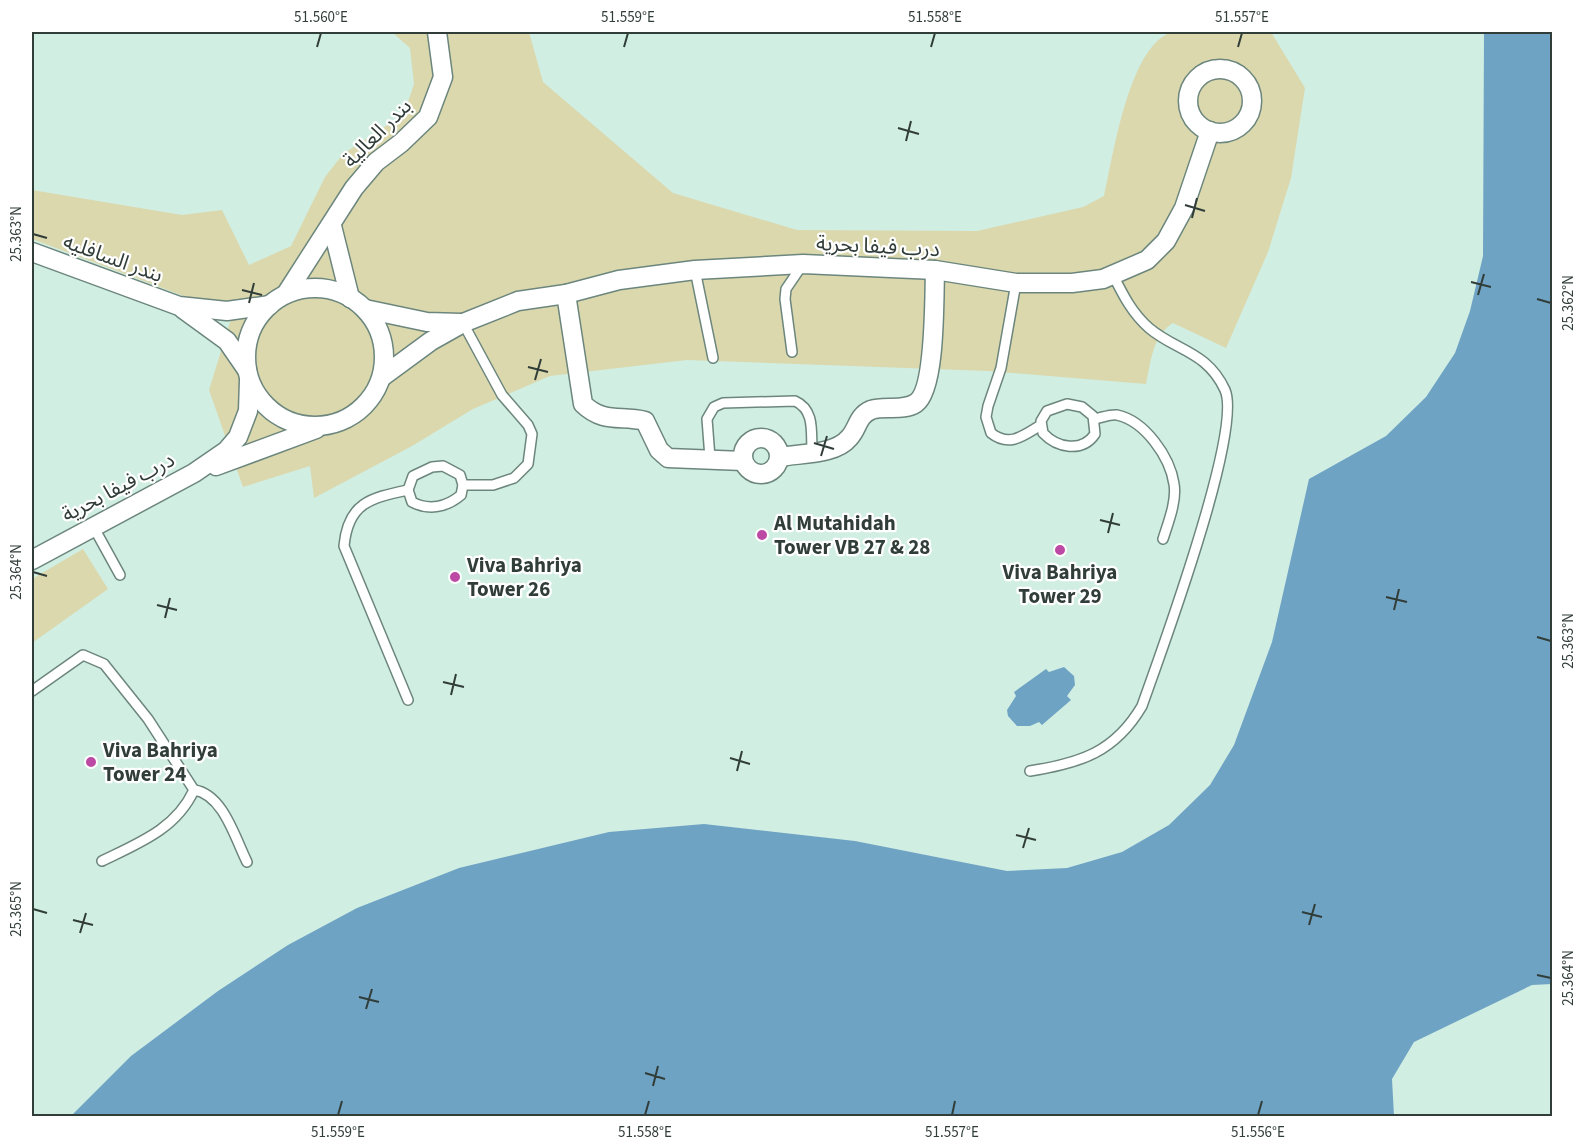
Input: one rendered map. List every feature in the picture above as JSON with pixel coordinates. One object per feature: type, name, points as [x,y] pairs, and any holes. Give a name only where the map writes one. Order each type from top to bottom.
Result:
[{"type":"street","name":"بندر العالية","points":[[286,294],[332,226],[354,188],[376,162],[401,143],[428,117],[443,77],[437,32]]},
{"type":"street","name":"درب فيفا بحرية","points":[[382,377],[431,341],[463,323],[518,301],[566,294],[620,280],[695,270],[803,264],[935,270],[1016,283],[1082,282],[1113,275],[1147,260],[1166,241],[1184,208],[1210,131]]},
{"type":"street","points":[[332,226],[358,304],[377,326],[384,346],[382,377],[377,389],[361,410],[338,423],[325,426],[311,426],[284,419],[262,402],[248,374],[246,358],[249,334],[261,314],[286,294],[318,289],[358,304]]},
{"type":"street","name":"بندر السافليه","points":[[32,252],[179,306],[227,311],[270,305]]},
{"type":"street","points":[[780,457],[840,447],[852,436],[858,420],[871,410],[914,405],[925,395],[930,369],[935,270]]},
{"type":"street","points":[[566,294],[584,404],[594,414],[607,419],[627,417],[645,421],[659,450],[668,458],[742,461]]},
{"type":"street","name":"درب فيفا بحرية","points":[[358,304],[427,321],[463,323]]},
{"type":"street","name":"بندر السافليه","points":[[179,306],[227,341],[248,374]]},
{"type":"street","name":"درب فيفا بحرية","points":[[32,560],[194,473],[226,451],[238,436],[248,411],[248,374]]},
{"type":"street","name":"درب فيفا بحرية","points":[[194,473],[325,426]]},
{"type":"street","points":[[759,437],[769,439],[777,446],[780,457],[777,466],[768,473],[758,475],[748,470],[742,461],[743,450],[749,441],[759,437]]},
{"type":"lane","points":[[792,352],[784,299],[786,289],[803,264]]},
{"type":"lane","points":[[695,270],[713,358]]},
{"type":"lane","points":[[1030,771],[1064,766],[1089,758],[1130,726],[1142,706],[1214,488],[1227,433],[1228,405],[1225,391],[1216,377],[1190,350],[1150,329],[1136,315],[1113,275]]},
{"type":"lane","points":[[1016,283],[1000,368],[988,406],[988,426],[997,438],[1015,441],[1041,424],[1047,411],[1067,404],[1082,407],[1094,419],[1095,434],[1090,440],[1077,446],[1066,446],[1049,439],[1043,433],[1041,424]]},
{"type":"lane","points":[[463,323],[502,395],[528,424],[532,434],[528,464],[514,478],[493,485],[463,485]]},
{"type":"lane","points":[[710,459],[707,419],[714,407],[723,403],[795,401],[805,405],[810,415],[812,452]]},
{"type":"lane","points":[[1094,419],[1115,415],[1126,419],[1136,423],[1154,442],[1170,470],[1175,486],[1163,539]]},
{"type":"lane","points":[[443,466],[460,475],[463,485],[461,495],[456,500],[436,507],[412,502],[408,490],[413,476],[432,467],[443,466]]},
{"type":"lane","points":[[408,490],[375,497],[356,510],[346,526],[345,546],[408,700]]},
{"type":"lane","points":[[93,526],[120,575]]},
{"type":"lane","points":[[32,691],[82,655],[104,664],[148,719],[194,790],[208,793],[221,810],[247,862]]},
{"type":"lane","points":[[102,861],[155,835],[185,809],[194,790]]},
{"type":"shaded area","points":[[1237,30],[1271,32],[1305,88],[1291,178],[1268,252],[1226,348],[1173,323],[1166,328],[1157,342],[1146,384],[988,371],[687,360],[550,376],[473,409],[412,446],[314,498],[310,466],[243,487],[209,390],[235,306],[197,301],[32,239],[32,190],[182,215],[222,210],[249,265],[291,246],[325,177],[343,154],[404,114],[414,84],[410,48],[392,32],[529,32],[543,82],[673,193],[797,230],[977,231],[1083,207],[1104,196],[1118,130],[1134,78],[1145,57],[1158,41],[1173,32]]},
{"type":"shaded area","points":[[83,549],[108,589],[32,643],[32,579]]},
{"type":"water","points":[[1484,32],[1552,32],[1552,984],[1532,985],[1414,1042],[1392,1079],[1394,1116],[71,1116],[131,1056],[218,991],[288,945],[357,908],[459,868],[609,832],[704,824],[855,841],[1007,871],[1067,868],[1122,852],[1169,825],[1210,785],[1234,745],[1272,642],[1309,479],[1386,436],[1426,397],[1455,353],[1470,311],[1483,256]]},
{"type":"water","points":[[1064,667],[1074,676],[1075,685],[1067,696],[1071,700],[1042,725],[1039,722],[1030,726],[1017,726],[1008,716],[1007,710],[1016,696],[1014,692],[1046,669],[1049,672]]},
{"type":"place","name":"Al Mutahidah Tower VB 27 & 28","points":[[762,535]]},
{"type":"place","name":"Viva Bahriya Tower 29","points":[[1060,550]]},
{"type":"place","name":"Viva Bahriya Tower 26","points":[[455,577]]},
{"type":"place","name":"Viva Bahriya Tower 24","points":[[91,762]]}]
